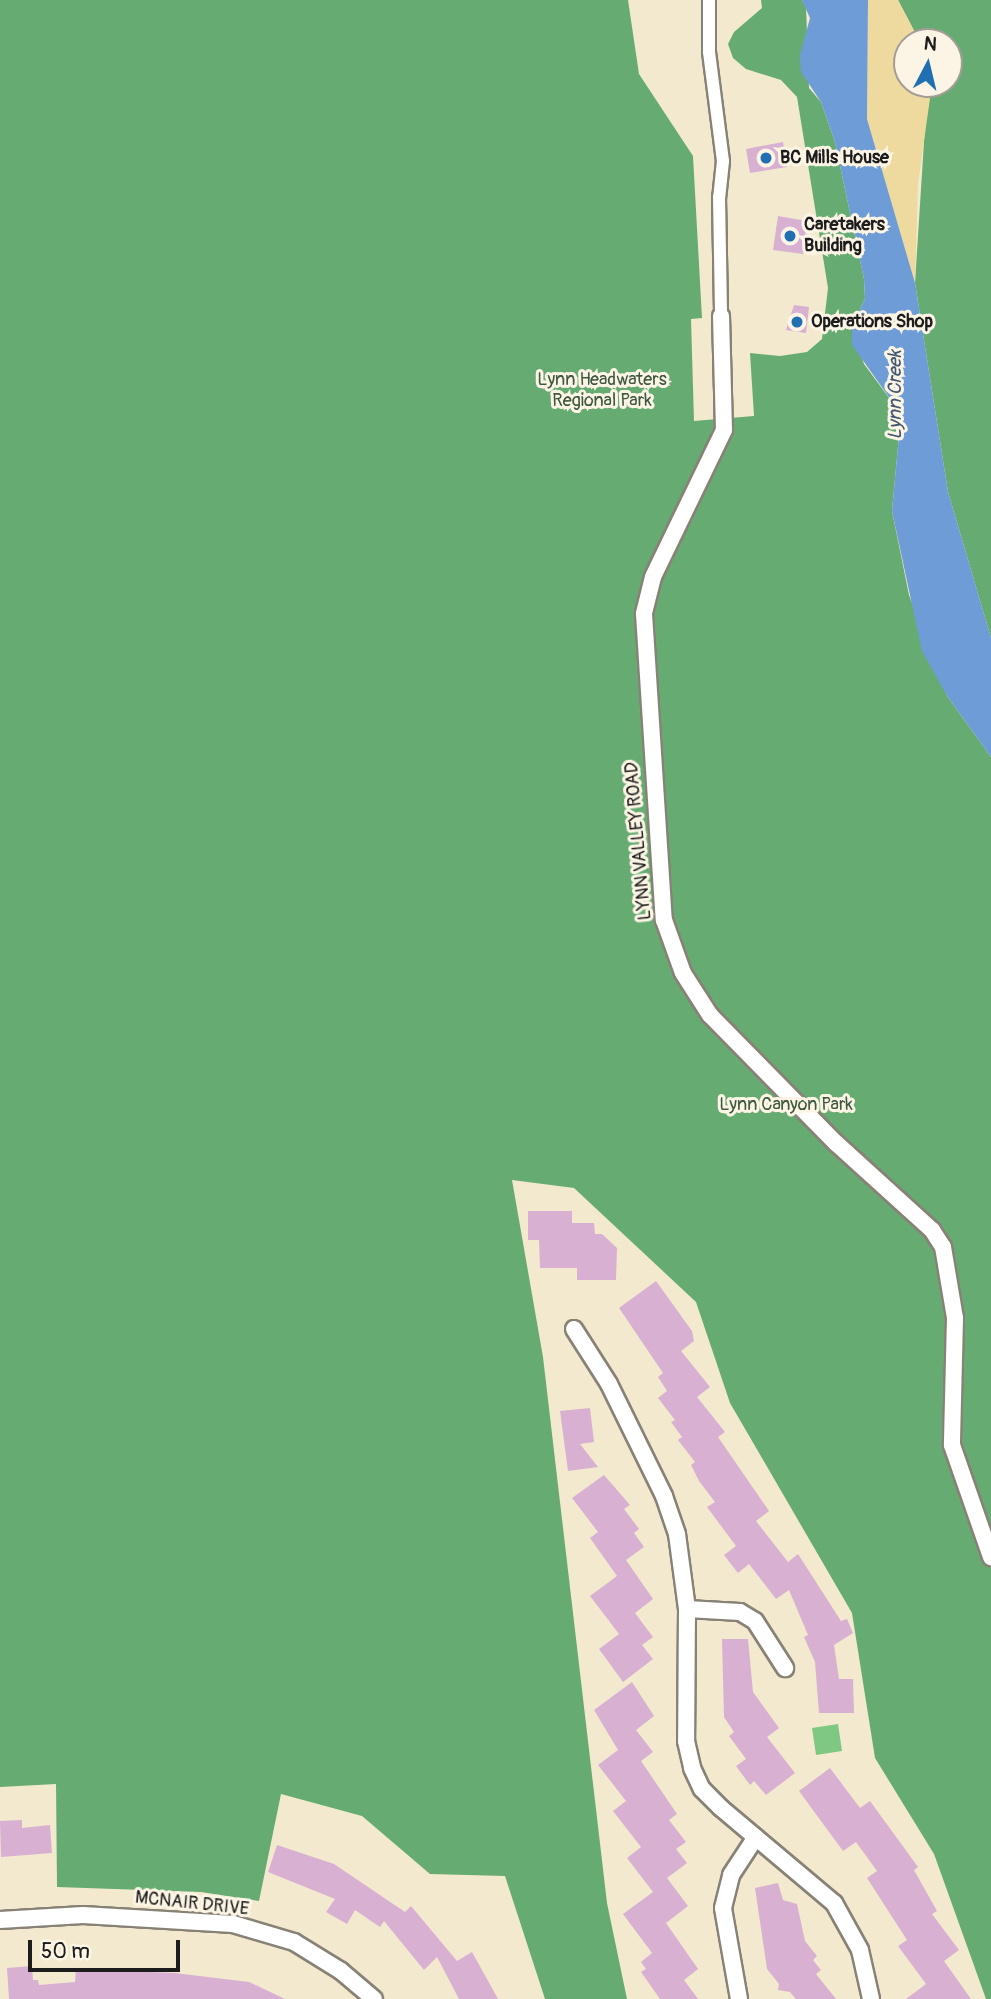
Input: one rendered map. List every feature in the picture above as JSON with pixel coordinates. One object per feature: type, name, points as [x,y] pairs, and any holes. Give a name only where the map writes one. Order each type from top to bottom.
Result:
[{"type":"street","points":[[709,0],[709,52],[723,161],[719,197],[721,316]]},
{"type":"street","name":"LYNN VALLEY ROAD","points":[[721,316],[724,430],[653,577],[644,614],[664,920],[684,973],[710,1015],[835,1143],[932,1230],[943,1247],[955,1318],[952,1445],[991,1557]]},
{"type":"street","points":[[574,1329],[609,1384],[664,1496],[685,1569],[686,1741],[692,1768],[702,1789],[834,1903],[860,1950],[871,1999]]},
{"type":"street","points":[[687,1609],[740,1612],[755,1621],[785,1668]]},
{"type":"street","points":[[739,1999],[723,1908],[731,1875],[756,1837]]},
{"type":"street","name":"MCNAIR DRIVE","points":[[0,1920],[83,1915],[233,1924],[294,1942],[369,1994]]},
{"type":"green space","points":[[0,0],[628,0],[639,74],[693,156],[702,318],[691,319],[694,421],[754,416],[750,353],[780,356],[807,352],[822,339],[828,288],[797,97],[781,80],[746,69],[733,58],[728,44],[734,32],[762,8],[761,0],[802,0],[806,6],[809,88],[821,102],[835,142],[864,279],[865,298],[852,329],[864,364],[901,414],[892,511],[909,595],[947,696],[991,757],[991,1999],[986,1999],[934,1854],[875,1758],[852,1613],[730,1403],[696,1302],[574,1188],[512,1180],[543,1357],[607,1903],[627,1999],[545,1999],[505,1876],[430,1874],[362,1816],[281,1794],[259,1901],[201,1892],[57,1887],[56,1784],[0,1787]]},
{"type":"green space","points":[[898,0],[991,0],[991,638],[948,492],[915,283],[925,126],[930,98],[963,98],[963,28],[913,28]]},
{"type":"green space","points":[[838,1724],[842,1751],[816,1755],[812,1728]]},
{"type":"sand","points":[[868,0],[898,0],[913,28],[893,28],[893,98],[930,98],[918,184],[915,283],[867,119]]},
{"type":"water","name":"Lynn Creek","points":[[802,0],[868,0],[867,119],[915,283],[948,492],[991,638],[991,757],[947,696],[922,651],[892,511],[901,414],[852,345],[852,329],[865,298],[864,279],[835,142],[821,102],[801,72],[800,55],[810,18]]},
{"type":"building","name":"BC Mills House","points":[[783,142],[787,167],[750,173],[746,149]]},
{"type":"building","name":"Caretakers Building","points":[[778,216],[807,221],[803,254],[773,250]]},
{"type":"building","name":"Operations Shop","points":[[794,305],[809,307],[806,333],[786,330]]},
{"type":"building","points":[[528,1211],[572,1211],[572,1223],[594,1223],[595,1234],[602,1234],[617,1248],[616,1280],[577,1280],[577,1268],[540,1268],[539,1240],[528,1240]]},
{"type":"building","points":[[656,1281],[692,1331],[694,1341],[681,1351],[710,1387],[697,1397],[725,1432],[718,1437],[769,1511],[756,1521],[788,1562],[798,1554],[841,1621],[847,1619],[853,1633],[834,1645],[839,1679],[853,1679],[854,1713],[819,1713],[815,1662],[804,1637],[808,1635],[789,1590],[776,1599],[749,1564],[738,1573],[724,1555],[736,1546],[707,1507],[715,1502],[691,1465],[695,1462],[678,1440],[682,1437],[671,1422],[675,1420],[658,1398],[667,1391],[658,1377],[663,1373],[619,1308]]},
{"type":"building","points":[[590,1408],[594,1442],[580,1444],[598,1467],[568,1471],[560,1411]]},
{"type":"building","points":[[604,1475],[630,1505],[624,1509],[639,1529],[634,1533],[644,1547],[626,1560],[653,1599],[635,1613],[653,1637],[642,1645],[653,1659],[623,1682],[599,1649],[619,1634],[590,1596],[617,1576],[590,1538],[598,1532],[572,1498]]},
{"type":"building","points":[[722,1639],[748,1639],[753,1692],[779,1728],[767,1737],[795,1773],[766,1795],[754,1781],[750,1785],[736,1766],[746,1759],[729,1736],[734,1732],[724,1717]]},
{"type":"building","points":[[632,1682],[654,1716],[636,1730],[653,1752],[641,1761],[677,1814],[669,1820],[686,1842],[676,1849],[687,1863],[667,1878],[688,1906],[666,1923],[698,1969],[684,1980],[698,1999],[660,1999],[641,1972],[646,1969],[641,1962],[652,1953],[623,1914],[653,1892],[627,1858],[641,1847],[613,1811],[626,1801],[598,1765],[618,1750],[594,1710]]},
{"type":"building","points":[[830,1768],[860,1808],[870,1801],[918,1867],[914,1870],[937,1911],[932,1914],[959,1950],[944,1961],[971,1999],[906,1999],[926,1984],[898,1946],[907,1940],[867,1878],[877,1871],[856,1842],[843,1851],[799,1791]]},
{"type":"building","points":[[22,1820],[22,1828],[50,1825],[52,1853],[1,1857],[0,1821]]},
{"type":"building","points":[[277,1845],[334,1864],[405,1912],[411,1906],[457,1961],[472,1952],[498,1999],[459,1999],[437,1957],[424,1970],[384,1921],[380,1927],[355,1910],[347,1924],[326,1912],[335,1899],[268,1872]]},
{"type":"building","points":[[778,1883],[783,1900],[797,1904],[805,1941],[817,1956],[813,1960],[821,1970],[816,1974],[836,1999],[796,1999],[790,1992],[778,1990],[779,1984],[767,1969],[755,1888]]},
{"type":"building","points":[[32,1966],[33,1980],[38,1980],[39,1985],[75,1982],[76,1969],[175,1973],[249,1982],[285,1999],[9,1999],[7,1968]]},
{"type":"place","name":"BC Mills House","points":[[766,158]]},
{"type":"place","name":"Caretakers Building","points":[[790,236]]},
{"type":"place","name":"Operations Shop","points":[[797,322]]},
{"type":"park label","name":"Lynn Headwaters Regional Park","points":[[602,391]]},
{"type":"park label","name":"Lynn Canyon Park","points":[[786,1105]]}]
